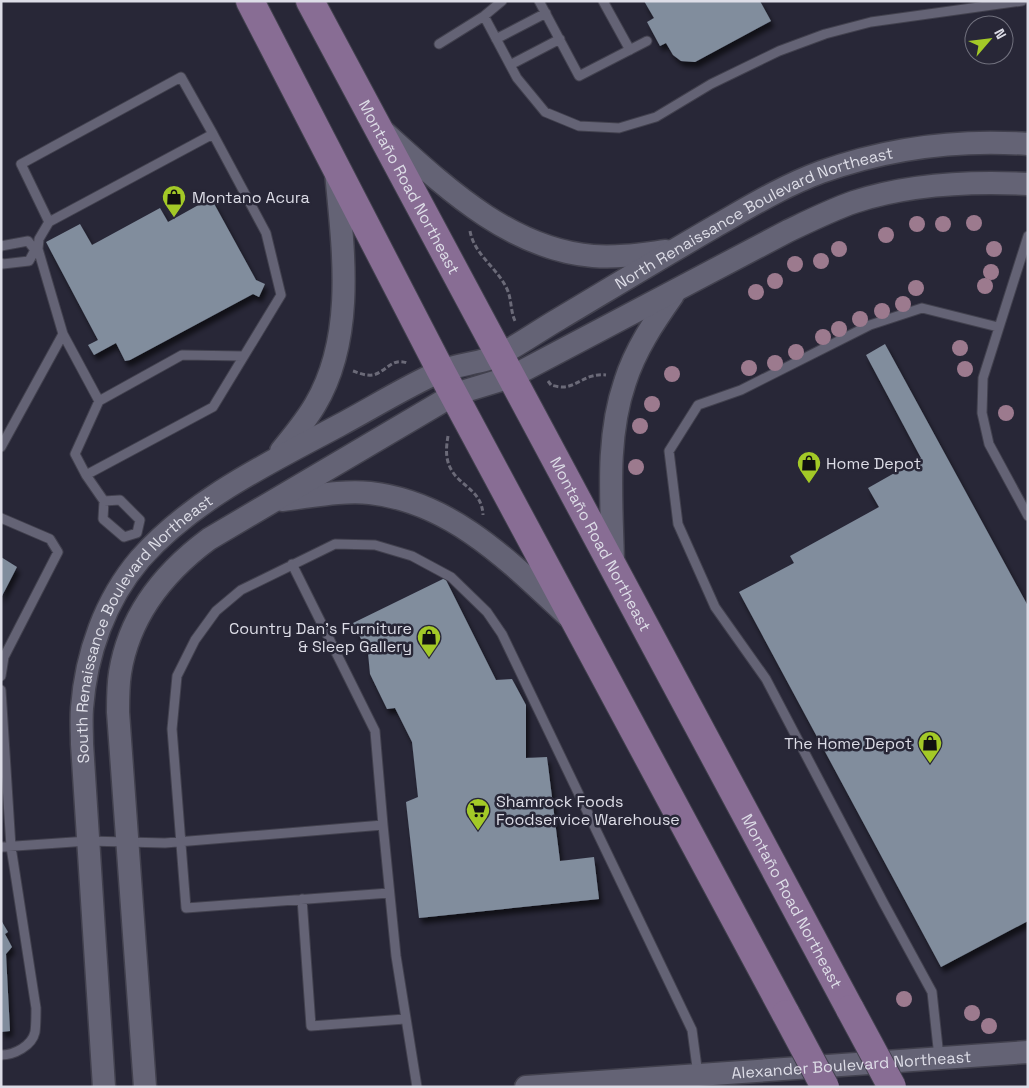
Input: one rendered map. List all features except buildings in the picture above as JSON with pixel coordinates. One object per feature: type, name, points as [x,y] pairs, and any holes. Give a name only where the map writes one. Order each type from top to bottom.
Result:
[{"type":"main road","points":[[250,1],[442,370],[824,1087]]},
{"type":"main road","name":"Montaño Road Northeast","points":[[310,1],[892,1087]]},
{"type":"street","points":[[377,126],[452,192],[483,214],[523,237],[566,252],[593,256],[618,256],[674,250]]},
{"type":"street","name":"North Renaissance Boulevard Northeast","points":[[505,366],[674,250],[789,185],[854,161],[891,152],[932,145],[968,142],[1028,144]]},
{"type":"street","points":[[272,462],[299,429],[316,404],[332,365],[337,344],[342,319],[343,296],[340,212],[335,166]]},
{"type":"street","name":"North Renaissance Boulevard Northeast","points":[[505,366],[677,290],[788,231],[855,202],[915,188],[978,184],[1028,184]]},
{"type":"street","points":[[613,565],[612,489],[614,433],[617,410],[625,380],[643,340],[677,290]]},
{"type":"street","name":"South Renaissance Boulevard Northeast","points":[[104,1087],[82,744],[82,708],[93,647],[104,616],[120,587],[138,562],[145,540],[173,526],[196,509],[272,462],[442,370],[505,366]]},
{"type":"street","name":"South Renaissance Boulevard Northeast","points":[[144,1087],[118,712],[119,675],[132,628],[143,607],[157,588],[189,554],[209,539],[505,366]]},
{"type":"street","points":[[276,501],[346,493],[369,493],[408,501],[436,512],[456,522],[491,547],[579,626]]},
{"type":"street","name":"Alexander Boulevard Northeast","points":[[526,1087],[1028,1052]]},
{"type":"lane","points":[[439,44],[484,16],[502,1]]},
{"type":"lane","points":[[539,1],[579,76],[647,41]]},
{"type":"lane","points":[[604,1],[630,50]]},
{"type":"lane","points":[[484,16],[517,78],[545,112],[579,126],[619,128],[656,117],[711,84],[770,55],[825,34],[872,22],[1022,1]]},
{"type":"lane","points":[[496,39],[546,13]]},
{"type":"lane","points":[[510,65],[560,39]]},
{"type":"lane","points":[[49,222],[21,164],[181,77],[266,233],[281,296],[213,407],[86,475]]},
{"type":"lane","points":[[1,263],[30,261],[49,222],[213,134]]},
{"type":"lane","points":[[1028,236],[998,327],[984,378],[982,413],[989,444],[1028,516]]},
{"type":"lane","points":[[1,246],[28,241],[36,249],[63,334],[98,401]]},
{"type":"lane","points":[[939,1058],[932,992],[766,679],[715,607],[678,524],[668,451],[698,405],[741,390],[870,325],[922,308],[998,327]]},
{"type":"lane","points":[[1,446],[63,334]]},
{"type":"lane","points":[[104,501],[120,500],[140,520],[145,540],[124,537],[103,519],[104,501],[86,475],[75,454],[98,401],[182,355],[244,356]]},
{"type":"lane","points":[[1,518],[50,539],[58,552],[4,657],[1,676]]},
{"type":"lane","points":[[389,893],[186,908],[172,729],[178,676],[195,640],[216,611],[241,590],[335,544],[375,546],[412,556],[451,577],[487,612],[502,634],[692,1030],[698,1075]]},
{"type":"lane","points":[[292,564],[375,732],[396,956],[417,1087]]},
{"type":"lane","points":[[1,690],[6,847],[36,1008],[35,1034],[25,1047],[8,1055],[1,1055]]},
{"type":"lane","points":[[6,847],[88,841],[165,843],[383,825]]},
{"type":"lane","points":[[302,899],[312,1026],[405,1019]]},
{"type":"path","points":[[470,224],[470,233],[478,251],[507,289],[511,312],[518,328]]},
{"type":"path","points":[[347,370],[369,375],[376,374],[389,365],[402,361],[406,362],[409,367]]},
{"type":"path","points":[[544,375],[550,385],[563,387],[598,374],[611,376]]},
{"type":"path","points":[[445,431],[448,437],[446,454],[448,464],[458,478],[474,492],[483,510],[483,518]]},
{"type":"place","name":"Montano Acura","points":[[174,218]]},
{"type":"place","name":"Home Depot","points":[[809,484]]},
{"type":"place","name":"Country Dan's Furniture & Sleep Gallery","points":[[429,658]]},
{"type":"place","name":"The Home Depot","points":[[930,764]]},
{"type":"place","name":"Shamrock Foods Foodservice Warehouse","points":[[478,831]]}]
